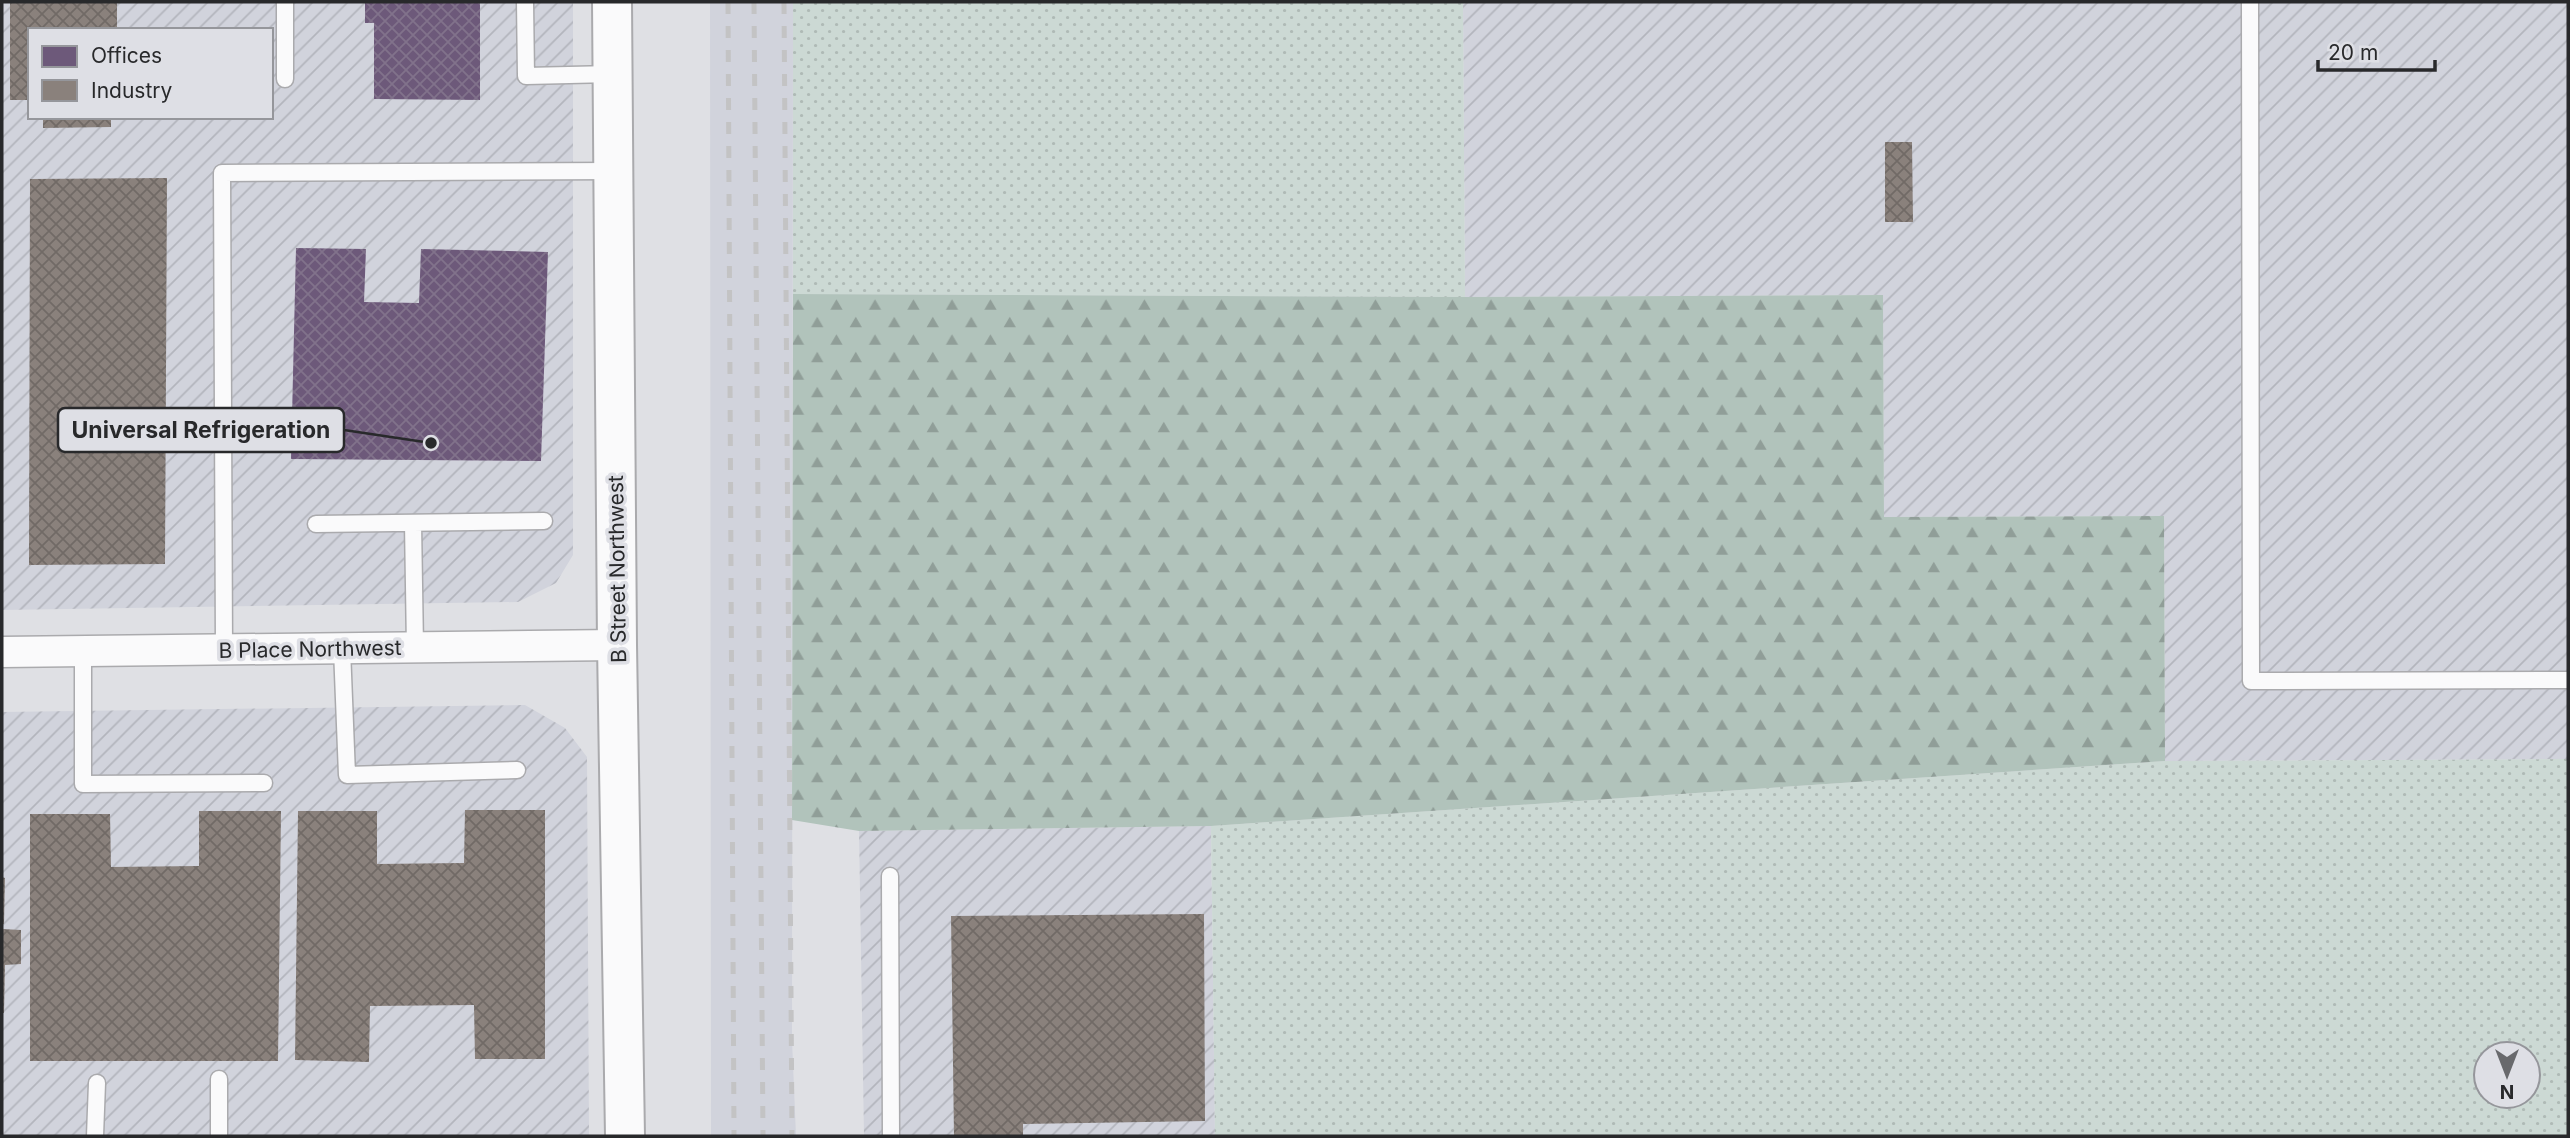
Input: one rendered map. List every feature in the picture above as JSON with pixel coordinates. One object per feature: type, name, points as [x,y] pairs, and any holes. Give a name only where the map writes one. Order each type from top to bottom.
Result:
[{"type":"street","name":"B Street Northwest","points":[[612,2],[617,645],[625,1136]]},
{"type":"street","name":"B Place Northwest","points":[[2,652],[617,645]]},
{"type":"lane","points":[[285,2],[285,79]]},
{"type":"lane","points":[[525,2],[526,76],[612,74]]},
{"type":"lane","points":[[2250,2],[2251,681],[2568,680]]},
{"type":"lane","points":[[224,650],[222,173],[613,172]]},
{"type":"lane","points":[[316,524],[544,521]]},
{"type":"lane","points":[[413,523],[415,648]]},
{"type":"lane","points":[[342,649],[346,775],[517,770]]},
{"type":"lane","points":[[83,652],[83,784],[264,783]]},
{"type":"lane","points":[[890,876],[891,1136]]},
{"type":"lane","points":[[219,1079],[219,1136]]},
{"type":"lane","points":[[95,1136],[97,1083]]},
{"type":"shaded area","points":[[2,2],[573,2],[573,555],[556,583],[518,602],[2,610]]},
{"type":"shaded area","points":[[710,2],[793,2],[792,1040],[796,1136],[711,1136]]},
{"type":"shaded area","points":[[793,2],[1463,2],[1465,297],[793,294]]},
{"type":"shaded area","points":[[1463,2],[2568,2],[2568,759],[2165,761],[2164,516],[1884,517],[1883,295],[1465,297]]},
{"type":"shaded area","points":[[525,705],[565,728],[587,757],[589,1136],[2,1136],[2,712]]},
{"type":"shaded area","points":[[2568,759],[2568,1136],[1215,1136],[1211,826],[2165,761]]},
{"type":"shaded area","points":[[1211,826],[1215,1136],[864,1136],[859,831]]},
{"type":"green space","points":[[793,294],[1465,297],[1883,295],[1884,517],[2164,516],[2165,761],[1211,826],[859,831],[792,820]]},
{"type":"building: Offices","points":[[365,2],[480,2],[480,100],[374,99],[374,23],[365,23]]},
{"type":"building: Offices","points":[[296,248],[366,249],[364,302],[419,303],[421,249],[548,252],[541,461],[291,459]]},
{"type":"building: Industry","points":[[10,2],[117,2],[117,28],[28,28],[28,100],[10,100]]},
{"type":"building: Industry","points":[[43,119],[111,119],[111,127],[43,128]]},
{"type":"building: Industry","points":[[1885,142],[1912,142],[1913,222],[1885,222]]},
{"type":"building: Industry","points":[[167,178],[165,564],[29,565],[30,179]]},
{"type":"building: Industry","points":[[465,810],[545,810],[545,1059],[475,1059],[474,1005],[370,1006],[369,1062],[295,1060],[298,811],[377,811],[377,864],[464,863]]},
{"type":"building: Industry","points":[[199,811],[281,811],[278,1061],[30,1061],[30,814],[110,814],[111,867],[199,866]]},
{"type":"building: Industry","points":[[2,877],[5,878],[4,924],[2,924]]},
{"type":"building: Industry","points":[[1204,914],[1205,1121],[1023,1124],[1023,1136],[954,1136],[951,916]]},
{"type":"building: Industry","points":[[2,929],[21,930],[21,964],[5,965],[4,1013],[2,1013]]},
{"type":"railway","points":[[728,2],[734,1136]]},
{"type":"railway","points":[[754,2],[763,1136]]},
{"type":"railway","points":[[784,2],[792,1136]]},
{"type":"place","name":"Universal Refrigeration","points":[[431,443]]}]
